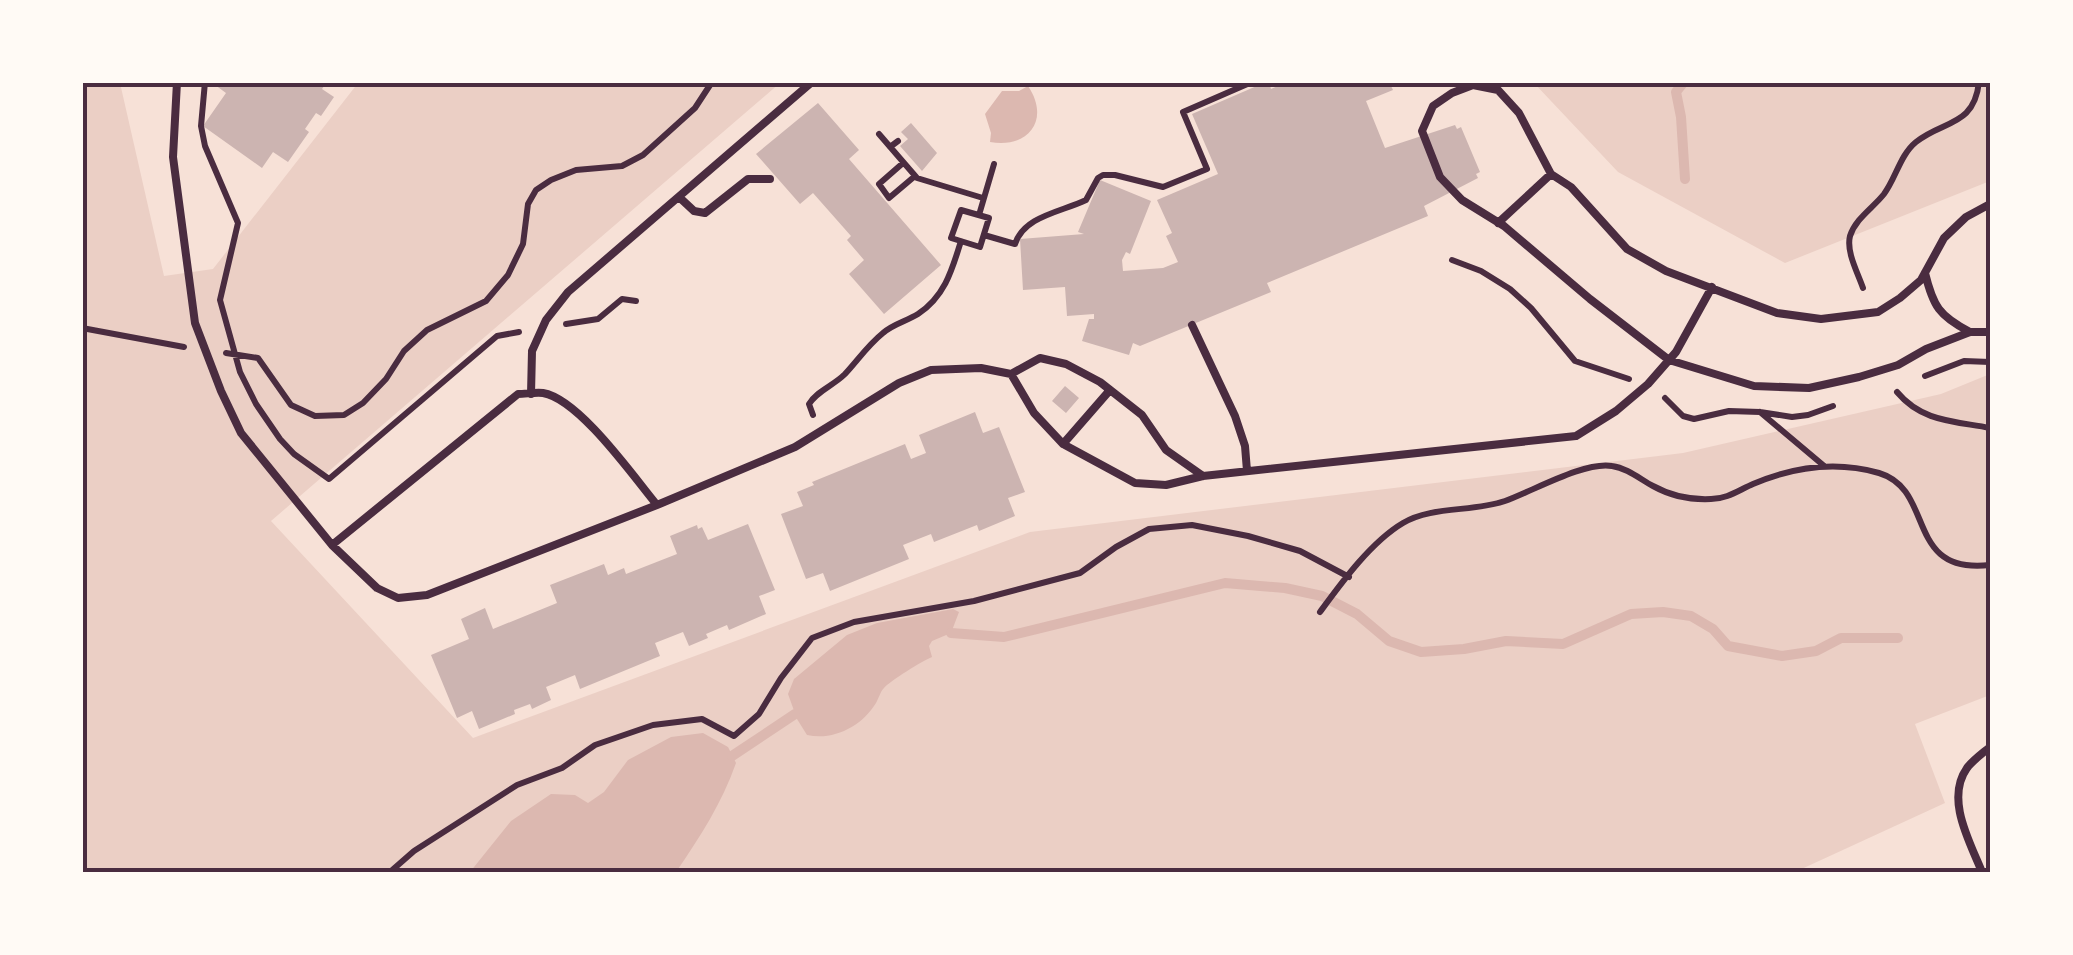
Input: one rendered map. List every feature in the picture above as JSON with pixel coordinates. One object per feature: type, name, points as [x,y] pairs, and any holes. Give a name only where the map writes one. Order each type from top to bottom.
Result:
[{"type":"lane","points":[[178,82],[173,157],[195,323],[220,391],[241,433],[332,546],[376,588],[398,598],[427,595],[657,505],[794,446],[899,383],[930,370],[982,368],[1011,374],[1040,358],[1066,364],[1100,382],[1142,415],[1166,450],[1203,476]]},
{"type":"lane","points":[[531,394],[532,351],[546,320],[568,292],[812,82]]},
{"type":"lane","points":[[1990,204],[1966,218],[1944,238],[1921,280],[1878,312],[1821,318],[1777,313],[1666,270],[1626,249],[1571,187],[1551,174],[1520,113],[1498,86],[1473,84],[1452,94],[1433,106],[1422,131],[1440,178],[1462,200],[1546,260],[1669,360],[1754,386],[1809,388],[1860,378],[1970,332],[1990,332]]},
{"type":"lane","points":[[1498,223],[1551,174]]},
{"type":"lane","points":[[679,196],[694,210],[705,213],[748,180],[770,179]]},
{"type":"lane","points":[[1925,273],[1931,297],[1941,314],[1970,332]]},
{"type":"lane","points":[[1011,374],[1034,414],[1063,444],[1136,484],[1166,485],[1203,476],[1576,436],[1616,411],[1648,384],[1676,352],[1712,287]]},
{"type":"lane","points":[[1192,324],[1235,416],[1245,446],[1247,471]]},
{"type":"lane","points":[[1063,444],[1110,390]]},
{"type":"lane","points":[[332,546],[518,394],[544,394],[566,403],[586,420],[657,505]]},
{"type":"lane","points":[[1982,872],[1960,814],[1958,784],[1968,766],[1990,747]]},
{"type":"path","points":[[204,82],[201,126],[205,146],[238,222],[220,300],[240,372],[280,438],[294,454],[329,479],[497,336],[598,319],[622,298],[636,301]]},
{"type":"path","points":[[82,328],[258,358],[291,405],[315,416],[344,415],[363,403],[386,379],[404,351],[427,330],[486,302],[508,275],[523,244],[528,204],[536,190],[576,170],[622,166],[643,154],[695,108],[712,82]]},
{"type":"path","points":[[1227,82],[1231,92]]},
{"type":"path","points":[[984,235],[1015,244],[1023,228],[1086,200],[1103,175],[1163,187],[1207,169],[1183,112],[1252,82]]},
{"type":"path","points":[[1863,288],[1850,250],[1850,238],[1859,220],[1884,194],[1912,146],[1969,111],[1980,82]]},
{"type":"path","points":[[879,134],[915,176],[983,198]]},
{"type":"path","points":[[890,148],[898,140]]},
{"type":"path","points":[[904,163],[879,184],[882,193],[889,198],[915,176]]},
{"type":"path","points":[[978,215],[994,164]]},
{"type":"path","points":[[961,210],[978,215],[989,218],[980,247],[951,238],[961,210]]},
{"type":"path","points":[[821,430],[809,404],[816,393],[846,373],[886,330],[916,316],[933,302],[945,287],[961,241]]},
{"type":"path","points":[[1452,260],[1481,271],[1510,289],[1575,361],[1629,378]]},
{"type":"path","points":[[1897,392],[1917,411],[1990,428]]},
{"type":"path","points":[[1760,412],[1824,466]]},
{"type":"path","points":[[1320,612],[1383,537],[1405,521],[1426,513],[1503,502],[1598,466],[1614,466],[1673,496],[1715,500],[1781,473],[1824,466],[1867,470],[1899,483],[1935,550],[1951,562],[1970,567],[1990,565]]},
{"type":"path","points":[[390,872],[414,850],[517,785],[562,768],[595,746],[653,725],[702,719],[734,736],[759,714],[812,638],[854,622],[974,601],[1080,573],[1149,528],[1192,525],[1248,536],[1300,551],[1349,577]]},
{"type":"shaded area","points":[[82,83],[120,83],[164,276],[213,269],[358,83],[780,83],[271,521],[473,738],[1030,532],[1683,453],[1941,394],[1990,374],[1990,695],[1915,724],[1945,803],[1795,872],[83,872]]},
{"type":"shaded area","points":[[1534,83],[1990,83],[1990,181],[1785,263],[1618,172]]},
{"type":"shaded area","points":[[1028,86],[1037,110],[1032,129],[1015,141],[990,142],[985,114],[1002,91],[1019,91]]},
{"type":"shaded area","points":[[953,609],[959,612],[951,633],[932,641],[932,657],[887,685],[863,719],[837,734],[807,735],[788,694],[794,679],[847,635],[877,623]]},
{"type":"shaded area","points":[[703,733],[728,747],[736,763],[710,819],[676,872],[470,872],[511,821],[551,794],[575,795],[588,803],[604,792],[628,760],[671,737]]},
{"type":"building","points":[[211,82],[327,82],[322,89],[334,97],[321,116],[316,113],[305,129],[309,132],[288,162],[273,152],[262,168],[203,126],[226,93]]},
{"type":"building","points":[[1266,82],[1271,89],[1279,82],[1389,82],[1393,90],[1366,101],[1385,148],[1455,125],[1457,129],[1461,127],[1480,172],[1476,174],[1478,178],[1424,206],[1428,216],[1267,283],[1271,292],[1140,346],[1133,343],[1129,355],[1082,341],[1094,314],[1067,316],[1065,287],[1023,290],[1020,239],[1084,234],[1078,232],[1100,180],[1151,201],[1130,254],[1126,252],[1122,260],[1123,271],[1163,268],[1178,262],[1166,236],[1172,233],[1157,200],[1218,174],[1192,114]]},
{"type":"building","points":[[818,103],[859,150],[849,159],[941,265],[884,314],[849,274],[864,260],[847,240],[851,236],[813,193],[800,204],[756,154]]},
{"type":"building","points":[[911,123],[937,153],[922,171],[900,146],[908,139],[901,132]]},
{"type":"building","points":[[1065,386],[1079,398],[1066,413],[1052,401]]},
{"type":"building","points":[[975,412],[983,433],[999,427],[1025,492],[1008,498],[1015,516],[979,531],[977,525],[934,542],[931,534],[903,545],[909,559],[830,591],[823,573],[806,579],[781,514],[803,506],[797,492],[814,485],[812,482],[905,444],[911,459],[926,453],[919,435]]},
{"type":"building","points":[[748,524],[775,590],[759,596],[766,614],[729,630],[727,625],[689,646],[683,632],[655,643],[660,656],[580,689],[575,675],[546,687],[551,700],[532,709],[530,704],[514,710],[515,714],[479,729],[472,711],[457,718],[431,655],[469,639],[461,619],[485,608],[493,629],[557,603],[550,585],[604,564],[608,575],[624,568],[626,574],[677,554],[670,536],[697,525],[708,540]]},
{"type":"waterway","points":[[1684,82],[1676,92],[1685,179]]},
{"type":"waterway","points":[[951,633],[1004,637],[1225,583],[1285,588],[1322,596],[1357,614],[1389,641],[1421,652],[1506,641],[1563,644],[1631,614],[1663,612],[1691,616],[1713,629],[1728,646],[1782,656],[1816,651],[1841,638],[1898,638]]},
{"type":"waterway","points":[[732,756],[795,714]]}]
